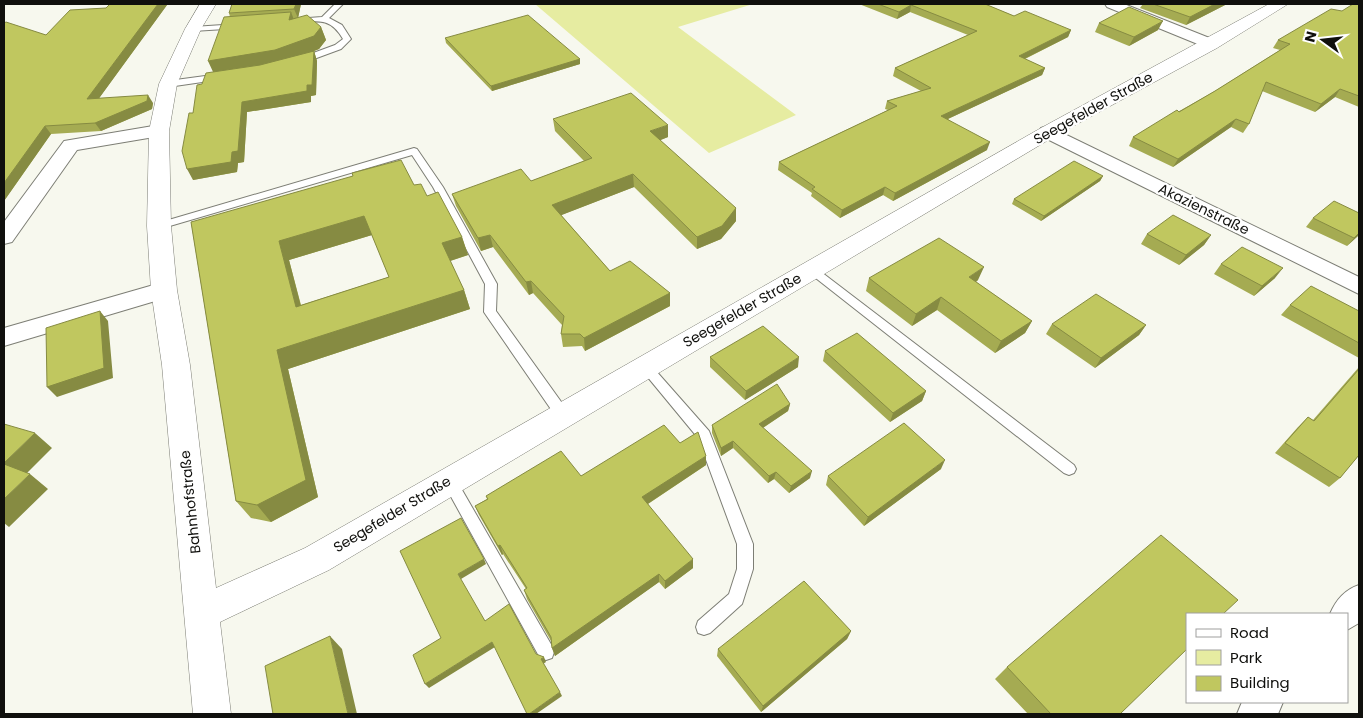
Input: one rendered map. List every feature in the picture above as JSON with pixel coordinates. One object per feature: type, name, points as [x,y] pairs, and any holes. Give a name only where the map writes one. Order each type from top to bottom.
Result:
[{"type":"street","name":"Bahnhofstraße","points":[[208,4],[193,29],[168,84],[159,131],[159,226],[164,290],[176,365],[212,714]]},
{"type":"street","points":[[1112,4],[1211,44]]},
{"type":"street","name":"Seegefelder Straße","points":[[202,612],[317,558],[1048,132],[1211,44],[1274,5]]},
{"type":"street","points":[[4,237],[71,145],[159,131]]},
{"type":"street","name":"Akazienstraße","points":[[1048,132],[1359,286]]},
{"type":"street","points":[[4,338],[164,290]]},
{"type":"street","points":[[1347,613],[1359,600]]},
{"type":"street","points":[[1255,714],[1265,703]]},
{"type":"lane","points":[[323,20],[339,4]]},
{"type":"lane","points":[[285,22],[323,20],[338,25],[346,39],[338,47],[295,62]]},
{"type":"lane","points":[[193,29],[248,25]]},
{"type":"lane","points":[[168,84],[228,76]]},
{"type":"lane","points":[[159,226],[414,151],[438,187],[491,284],[490,312],[562,414]]},
{"type":"lane","points":[[812,269],[1069,469]]},
{"type":"lane","points":[[645,366],[704,435],[745,544],[744,569],[736,599],[704,627]]},
{"type":"lane","points":[[449,480],[546,652]]},
{"type":"green space","points":[[535,4],[753,4],[678,27],[796,115],[709,153]]},
{"type":"building","points":[[110,4],[158,4],[87,99],[148,95],[147,101],[95,123],[45,126],[4,183],[4,23],[6,22],[46,35],[70,10],[106,8]]},
{"type":"building","points":[[232,4],[296,4],[294,9],[229,13]]},
{"type":"building","points":[[878,4],[985,4],[1014,16],[1025,11],[1071,30],[1019,56],[1045,68],[941,116],[990,142],[895,193],[885,187],[842,210],[812,189],[815,187],[779,162],[897,106],[887,101],[931,88],[895,68],[977,31],[911,5],[899,12]]},
{"type":"building","points":[[1153,4],[1215,4],[1190,17]]},
{"type":"building","points":[[1353,4],[1359,4],[1359,96],[1340,89],[1321,104],[1266,82],[1249,124],[1236,119],[1178,159],[1133,137],[1177,110],[1179,112],[1215,91],[1290,44],[1278,40],[1331,9],[1342,11]]},
{"type":"building","points":[[1129,7],[1163,21],[1134,37],[1099,23]]},
{"type":"building","points":[[291,12],[289,20],[307,15],[321,27],[314,36],[275,50],[208,61],[224,17]]},
{"type":"building","points":[[528,15],[580,59],[491,86],[445,38]]},
{"type":"building","points":[[314,51],[312,85],[307,85],[307,91],[242,102],[238,151],[232,152],[231,162],[187,169],[182,151],[189,113],[193,113],[197,85],[202,84],[206,73],[260,65]]},
{"type":"building","points":[[631,93],[668,125],[650,131],[736,208],[722,226],[697,237],[633,174],[552,205],[610,271],[630,261],[670,293],[584,338],[580,334],[561,334],[564,316],[531,281],[526,282],[490,235],[478,238],[452,194],[521,169],[531,181],[592,158],[553,119]]},
{"type":"building","points":[[401,160],[414,185],[421,184],[427,196],[438,192],[462,237],[442,243],[464,290],[277,350],[306,480],[257,505],[236,501],[191,222],[353,176],[352,173]],"holes":[[[364,216],[389,277],[296,307],[279,241]]]},
{"type":"building","points":[[1074,161],[1103,176],[1044,216],[1014,199]]},
{"type":"building","points":[[1334,201],[1359,213],[1359,233],[1354,238],[1313,218]]},
{"type":"building","points":[[1173,215],[1211,235],[1186,255],[1147,234]]},
{"type":"building","points":[[939,238],[984,267],[969,277],[1032,321],[1001,341],[941,297],[916,314],[869,278]]},
{"type":"building","points":[[1242,247],[1283,268],[1262,286],[1221,264]]},
{"type":"building","points":[[1311,286],[1359,311],[1359,343],[1290,305]]},
{"type":"building","points":[[1096,294],[1146,325],[1101,358],[1052,324]]},
{"type":"building","points":[[100,311],[104,368],[47,387],[46,328]]},
{"type":"building","points":[[763,326],[799,357],[746,391],[710,357]]},
{"type":"building","points":[[857,333],[926,391],[893,413],[825,351]]},
{"type":"building","points":[[1359,369],[1359,455],[1340,478],[1285,443],[1308,417],[1314,421]]},
{"type":"building","points":[[777,384],[790,404],[759,424],[812,471],[791,486],[776,472],[769,476],[733,441],[721,448],[712,425]]},
{"type":"building","points":[[904,423],[945,460],[868,517],[828,476]]},
{"type":"building","points":[[4,424],[35,433],[4,463]]},
{"type":"building","points":[[664,425],[680,443],[698,432],[706,456],[642,497],[693,559],[665,581],[659,574],[552,648],[551,637],[524,590],[527,588],[500,545],[498,546],[475,506],[488,499],[486,496],[561,451],[581,476]]},
{"type":"building","points":[[4,464],[30,474],[4,499]]},
{"type":"building","points":[[461,518],[484,559],[458,574],[485,621],[509,604],[536,654],[544,657],[541,659],[560,692],[529,714],[527,714],[492,642],[425,684],[413,655],[441,638],[400,551]]},
{"type":"building","points":[[1161,535],[1238,600],[1224,613],[1186,613],[1186,650],[1120,714],[1051,714],[1007,667]]},
{"type":"building","points":[[804,581],[851,631],[763,706],[718,649]]},
{"type":"building","points":[[330,636],[348,714],[273,714],[265,666]]}]
